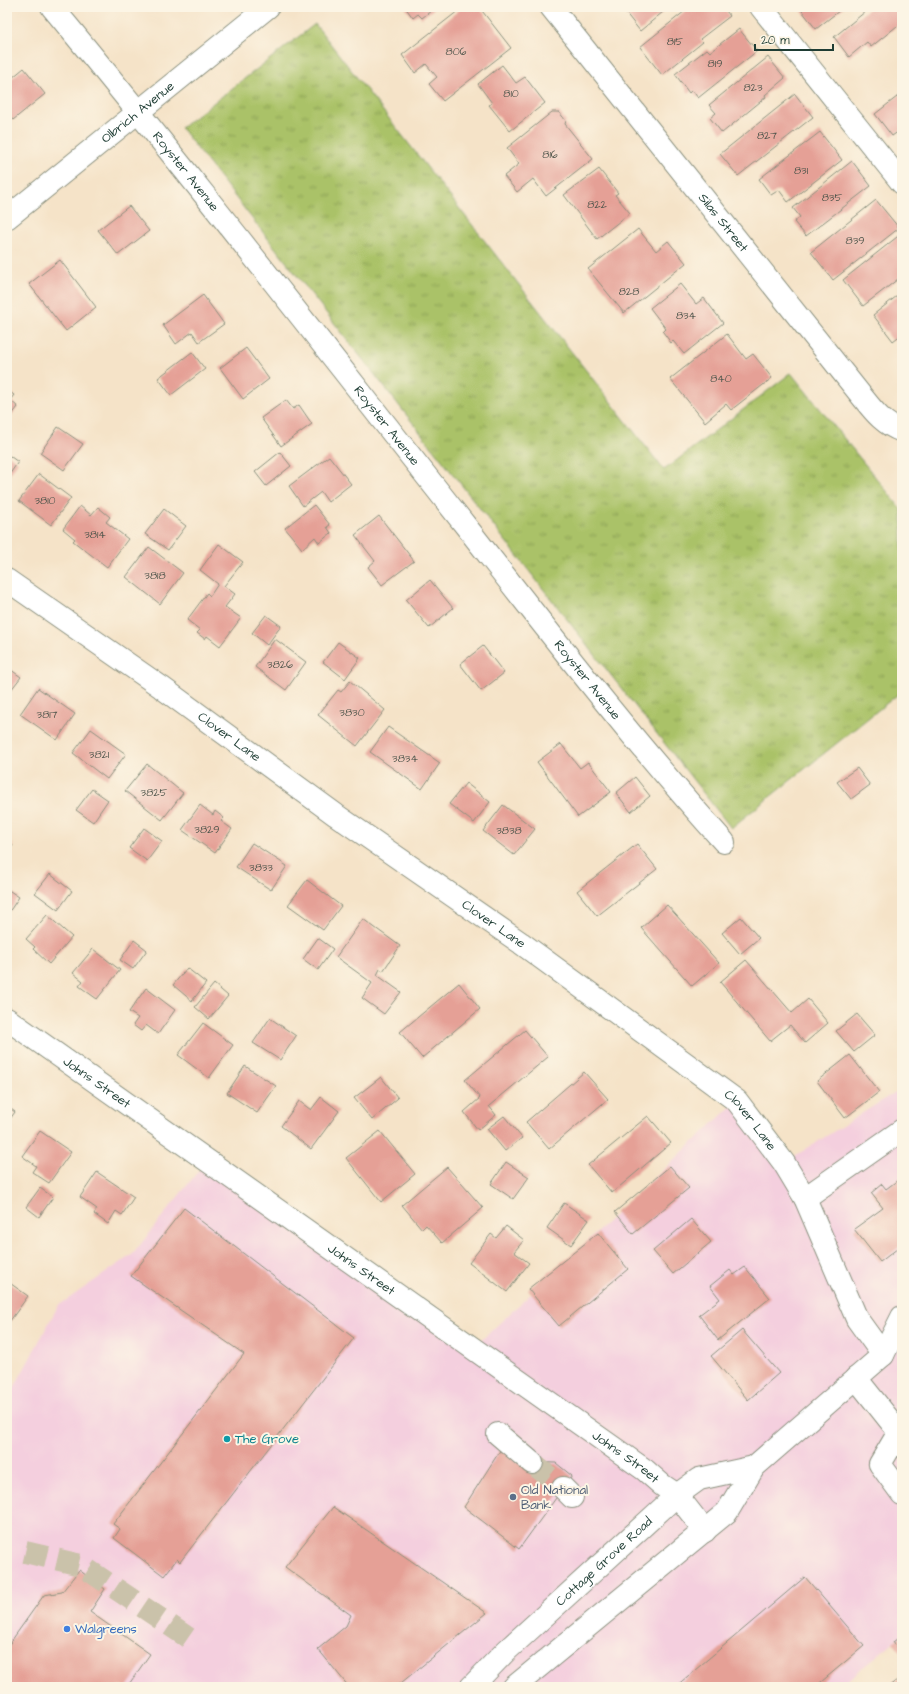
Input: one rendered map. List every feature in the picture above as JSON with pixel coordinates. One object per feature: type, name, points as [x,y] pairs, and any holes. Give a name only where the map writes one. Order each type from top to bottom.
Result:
[{"type":"street","name":"Royster Avenue","points":[[52,7],[138,111],[556,640],[683,797],[724,842]]},
{"type":"street","name":"Olbrich Avenue","points":[[7,218],[268,7]]},
{"type":"street","name":"Silas Street","points":[[551,7],[880,419],[893,428],[902,431]]},
{"type":"street","points":[[761,7],[902,183]]},
{"type":"street","name":"Clover Lane","points":[[7,580],[161,687],[336,815],[521,943],[737,1101],[784,1163],[805,1198],[857,1319],[893,1354]]},
{"type":"street","name":"Johns Street","points":[[7,1019],[639,1466],[677,1495],[705,1531]]},
{"type":"street","points":[[805,1198],[902,1130]]},
{"type":"street","name":"Cottage Grove Road","points":[[514,1687],[727,1512],[754,1467],[856,1378],[893,1354],[902,1317]]},
{"type":"street","points":[[856,1378],[900,1431],[880,1464],[902,1494]]},
{"type":"street","points":[[498,1434],[532,1463]]},
{"type":"street","name":"Cottage Grove Road","points":[[471,1687],[506,1651],[677,1495],[699,1479],[754,1467]]},
{"type":"shaded area","points":[[902,1088],[902,1635],[839,1687],[7,1687],[7,1401],[58,1306],[133,1254],[207,1160],[473,1348],[737,1101],[784,1163]]},
{"type":"green space","points":[[315,24],[664,470],[791,373],[902,510],[902,691],[731,828],[181,128]]},
{"type":"building","points":[[405,7],[436,7],[422,18],[418,14],[413,18]]},
{"type":"building","points":[[463,7],[479,7],[511,48],[443,101],[429,84],[437,77],[426,64],[415,73],[402,55]]},
{"type":"building","points":[[621,7],[669,7],[640,31]]},
{"type":"building","points":[[690,7],[723,7],[730,16],[700,39],[703,42],[662,75],[640,47]]},
{"type":"building","points":[[799,7],[844,7],[816,29]]},
{"type":"building","points":[[871,7],[902,7],[902,22],[871,47],[867,42],[849,57],[834,37]]},
{"type":"building","points":[[739,29],[757,51],[698,98],[692,90],[689,93],[675,74],[707,49],[710,52]]},
{"type":"building","points":[[768,57],[785,78],[765,95],[766,97],[722,133],[710,118],[716,113],[709,105]]},
{"type":"building","points":[[502,65],[516,83],[525,77],[545,103],[510,131],[489,105],[492,103],[478,84]]},
{"type":"building","points":[[24,68],[45,94],[13,120],[7,113],[7,82]]},
{"type":"building","points":[[902,93],[902,129],[892,136],[875,114]]},
{"type":"building","points":[[795,94],[813,117],[738,176],[720,154]]},
{"type":"building","points":[[552,112],[559,112],[566,121],[565,124],[593,159],[546,196],[533,179],[517,192],[504,176],[519,164],[507,148]]},
{"type":"building","points":[[820,132],[842,160],[788,202],[779,190],[771,195],[759,179]]},
{"type":"building","points":[[852,161],[871,186],[806,236],[794,222],[800,217],[793,208]]},
{"type":"building","points":[[599,169],[618,193],[615,195],[630,213],[597,239],[564,195]]},
{"type":"building","points":[[876,200],[899,228],[833,280],[811,252]]},
{"type":"building","points":[[129,206],[149,231],[118,255],[98,230]]},
{"type":"building","points":[[638,229],[656,251],[668,241],[686,263],[624,313],[588,269]]},
{"type":"building","points":[[902,233],[902,276],[863,306],[843,280]]},
{"type":"building","points":[[60,260],[96,307],[66,331],[29,284]]},
{"type":"building","points":[[680,284],[696,304],[704,298],[723,323],[684,354],[673,341],[671,343],[663,332],[666,329],[650,308]]},
{"type":"building","points":[[902,292],[902,334],[893,341],[873,315]]},
{"type":"building","points":[[203,295],[224,324],[199,342],[192,332],[176,344],[163,325]]},
{"type":"building","points":[[727,334],[746,359],[753,354],[772,378],[731,410],[726,404],[705,422],[670,379]]},
{"type":"building","points":[[246,348],[269,379],[243,399],[220,368]]},
{"type":"building","points":[[192,352],[205,369],[171,395],[158,378]]},
{"type":"building","points":[[7,390],[14,395],[10,400],[18,407],[7,421]]},
{"type":"building","points":[[286,400],[293,409],[299,405],[312,424],[281,446],[261,418]]},
{"type":"building","points":[[58,427],[83,444],[64,470],[40,453]]},
{"type":"building","points":[[280,452],[291,466],[266,486],[255,472]]},
{"type":"building","points":[[7,454],[18,462],[7,478]]},
{"type":"building","points":[[329,456],[351,484],[328,502],[321,492],[303,506],[289,486]]},
{"type":"building","points":[[39,474],[71,498],[51,525],[19,501]]},
{"type":"building","points":[[314,505],[330,525],[327,527],[331,533],[319,543],[315,537],[302,549],[285,528]]},
{"type":"building","points":[[80,506],[91,515],[98,507],[110,517],[106,522],[128,539],[107,567],[73,541],[75,539],[63,529]]},
{"type":"building","points":[[164,509],[186,526],[168,550],[145,534]]},
{"type":"building","points":[[379,516],[414,561],[382,585],[368,567],[375,561],[355,535]]},
{"type":"building","points":[[219,544],[243,562],[224,586],[235,594],[225,607],[241,618],[220,646],[207,636],[205,639],[197,633],[200,630],[187,620],[207,593],[210,596],[218,584],[200,570]]},
{"type":"building","points":[[149,547],[183,573],[160,604],[126,577]]},
{"type":"building","points":[[430,580],[453,608],[429,628],[406,600]]},
{"type":"building","points":[[266,615],[281,626],[267,645],[252,633]]},
{"type":"building","points":[[275,639],[306,662],[286,690],[255,667]]},
{"type":"building","points":[[338,642],[360,658],[345,679],[323,662]]},
{"type":"building","points":[[483,646],[504,673],[481,691],[460,664]]},
{"type":"building","points":[[7,667],[21,677],[7,695]]},
{"type":"building","points":[[350,681],[385,710],[357,746],[318,715],[338,690],[341,692]]},
{"type":"building","points":[[38,688],[75,714],[57,740],[20,714]]},
{"type":"building","points":[[388,727],[440,763],[422,789],[370,752]]},
{"type":"building","points":[[91,729],[126,754],[107,779],[73,753]]},
{"type":"building","points":[[561,744],[580,768],[588,762],[611,792],[578,817],[537,762]]},
{"type":"building","points":[[147,764],[183,793],[162,820],[125,791]]},
{"type":"building","points":[[857,768],[870,785],[851,799],[837,782]]},
{"type":"building","points":[[635,777],[650,796],[631,812],[616,793]]},
{"type":"building","points":[[466,783],[490,802],[474,823],[449,804]]},
{"type":"building","points":[[92,789],[108,800],[93,822],[76,810]]},
{"type":"building","points":[[200,805],[213,815],[215,811],[224,818],[221,821],[232,829],[215,853],[182,830]]},
{"type":"building","points":[[503,805],[535,829],[514,855],[483,831]]},
{"type":"building","points":[[144,828],[162,841],[147,861],[129,848]]},
{"type":"building","points":[[7,840],[13,845],[7,854]]},
{"type":"building","points":[[252,843],[287,866],[271,890],[236,867]]},
{"type":"building","points":[[637,844],[657,869],[597,916],[577,891]]},
{"type":"building","points":[[50,874],[72,891],[58,910],[35,893]]},
{"type":"building","points":[[307,880],[341,906],[323,930],[288,905]]},
{"type":"building","points":[[7,889],[19,897],[7,915]]},
{"type":"building","points":[[667,905],[719,963],[692,986],[641,928]]},
{"type":"building","points":[[47,915],[72,937],[49,964],[33,949],[35,947],[26,939]]},
{"type":"building","points":[[741,917],[759,938],[740,954],[722,933]]},
{"type":"building","points":[[363,919],[400,946],[383,971],[380,969],[377,975],[401,992],[384,1014],[362,998],[372,983],[336,957]]},
{"type":"building","points":[[318,938],[333,949],[318,970],[303,959]]},
{"type":"building","points":[[134,940],[147,950],[133,969],[120,960]]},
{"type":"building","points":[[93,949],[120,970],[97,999],[79,986],[83,981],[73,973]]},
{"type":"building","points":[[746,960],[792,1013],[808,999],[828,1023],[805,1043],[790,1025],[770,1041],[720,982]]},
{"type":"building","points":[[187,968],[206,983],[192,1001],[173,985]]},
{"type":"building","points":[[459,983],[480,1009],[422,1058],[400,1032]]},
{"type":"building","points":[[214,984],[228,996],[209,1019],[195,1007]]},
{"type":"building","points":[[146,988],[175,1010],[158,1034],[146,1025],[141,1031],[133,1025],[138,1018],[129,1012]]},
{"type":"building","points":[[857,1014],[875,1035],[854,1052],[836,1031]]},
{"type":"building","points":[[270,1018],[296,1036],[280,1060],[253,1043]]},
{"type":"building","points":[[203,1023],[233,1045],[209,1078],[178,1055]]},
{"type":"building","points":[[525,1030],[548,1057],[489,1106],[496,1115],[478,1130],[464,1112],[480,1098],[465,1080]]},
{"type":"building","points":[[850,1055],[879,1092],[845,1118],[817,1081]]},
{"type":"building","points":[[245,1066],[276,1086],[257,1113],[227,1093]]},
{"type":"building","points":[[584,1072],[608,1099],[549,1149],[526,1122]]},
{"type":"building","points":[[381,1077],[398,1098],[372,1120],[354,1098]]},
{"type":"building","points":[[321,1097],[339,1111],[311,1149],[281,1126],[299,1101],[311,1110]]},
{"type":"building","points":[[7,1106],[15,1112],[7,1123]]},
{"type":"building","points":[[504,1116],[522,1138],[505,1151],[487,1129]]},
{"type":"building","points":[[648,1116],[671,1143],[612,1193],[588,1165]]},
{"type":"building","points":[[40,1131],[71,1152],[49,1183],[32,1172],[36,1166],[22,1156]]},
{"type":"building","points":[[380,1131],[415,1174],[381,1202],[346,1158]]},
{"type":"building","points":[[506,1162],[529,1177],[513,1199],[491,1184]]},
{"type":"building","points":[[670,1166],[689,1188],[633,1234],[615,1212]]},
{"type":"building","points":[[447,1167],[483,1208],[442,1243],[426,1225],[422,1229],[402,1205]]},
{"type":"building","points":[[97,1172],[134,1197],[122,1215],[116,1211],[108,1224],[94,1214],[97,1209],[80,1197]]},
{"type":"building","points":[[902,1177],[902,1245],[880,1262],[854,1229],[883,1208],[871,1193],[882,1184],[886,1189]]},
{"type":"building","points":[[40,1188],[53,1197],[39,1217],[26,1207]]},
{"type":"building","points":[[564,1203],[589,1220],[571,1245],[547,1228]]},
{"type":"building","name":"The Grove","points":[[184,1208],[354,1338],[180,1562],[177,1559],[164,1576],[114,1538],[120,1529],[113,1524],[244,1354],[131,1276]]},
{"type":"building","points":[[691,1219],[711,1242],[673,1274],[653,1251]]},
{"type":"building","points":[[506,1226],[524,1240],[514,1252],[529,1263],[507,1292],[469,1263],[491,1234],[496,1238]]},
{"type":"building","points":[[598,1233],[628,1269],[559,1326],[528,1289]]},
{"type":"building","points":[[745,1267],[770,1298],[718,1340],[699,1315],[720,1299],[710,1286],[730,1270],[734,1275]]},
{"type":"building","points":[[7,1281],[28,1296],[7,1325]]},
{"type":"building","points":[[742,1330],[779,1373],[748,1400],[711,1356]]},
{"type":"building","name":"Old National Bank","points":[[501,1449],[518,1462],[556,1463],[572,1476],[519,1549],[464,1507]]},
{"type":"building","points":[[333,1507],[487,1613],[396,1687],[349,1687],[318,1649],[346,1626],[351,1615],[285,1567]]},
{"type":"building","name":"Walgreens","points":[[79,1570],[105,1589],[90,1612],[150,1654],[127,1687],[7,1687],[7,1647],[44,1595],[62,1592]]},
{"type":"building","points":[[805,1577],[864,1646],[815,1687],[675,1687]]},
{"type":"building","points":[[902,1635],[902,1655],[893,1642]]},
{"type":"building","points":[[902,1676],[902,1687],[888,1687]]},
{"type":"tunnel","points":[[532,1463],[563,1488]]},
{"type":"tunnel","points":[[25,1552],[81,1565],[190,1639]]},
{"type":"place","name":"The Grove","points":[[227,1439]]},
{"type":"place","name":"Old National Bank","points":[[513,1497]]},
{"type":"place","name":"Walgreens","points":[[67,1629]]}]
